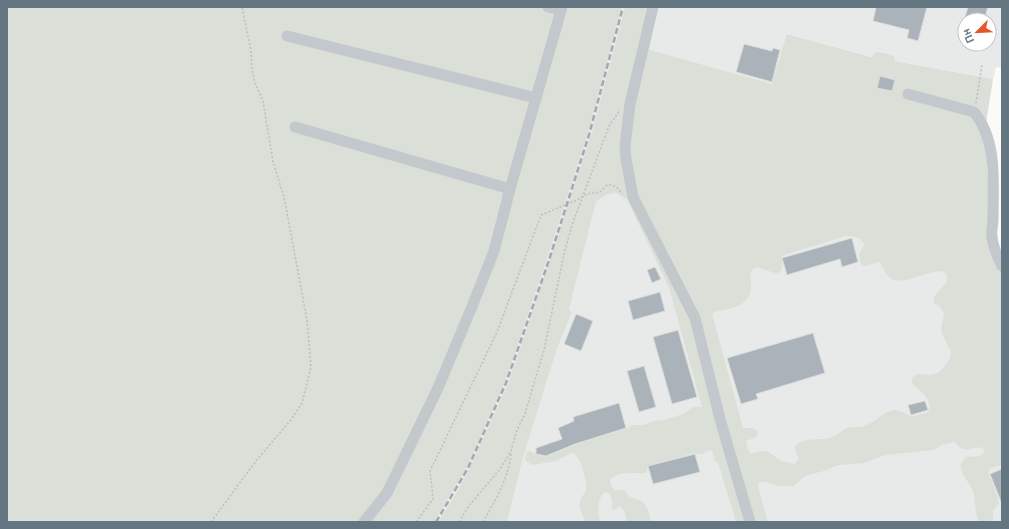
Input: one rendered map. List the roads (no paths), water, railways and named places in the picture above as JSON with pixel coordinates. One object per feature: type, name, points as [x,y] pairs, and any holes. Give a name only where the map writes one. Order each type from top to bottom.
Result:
[{"type":"street","points":[[364,522],[387,493],[438,388],[494,251],[562,9],[548,7]]},
{"type":"street","points":[[653,7],[630,104],[625,146],[633,197],[695,318],[720,419],[750,522]]},
{"type":"street","points":[[287,36],[536,98]]},
{"type":"street","points":[[908,94],[974,112],[979,118],[991,152],[993,169],[992,236],[1002,266]]},
{"type":"street","points":[[295,127],[510,190]]},
{"type":"railway","points":[[436,522],[468,468],[506,383],[549,260],[589,135],[623,7]]}]
